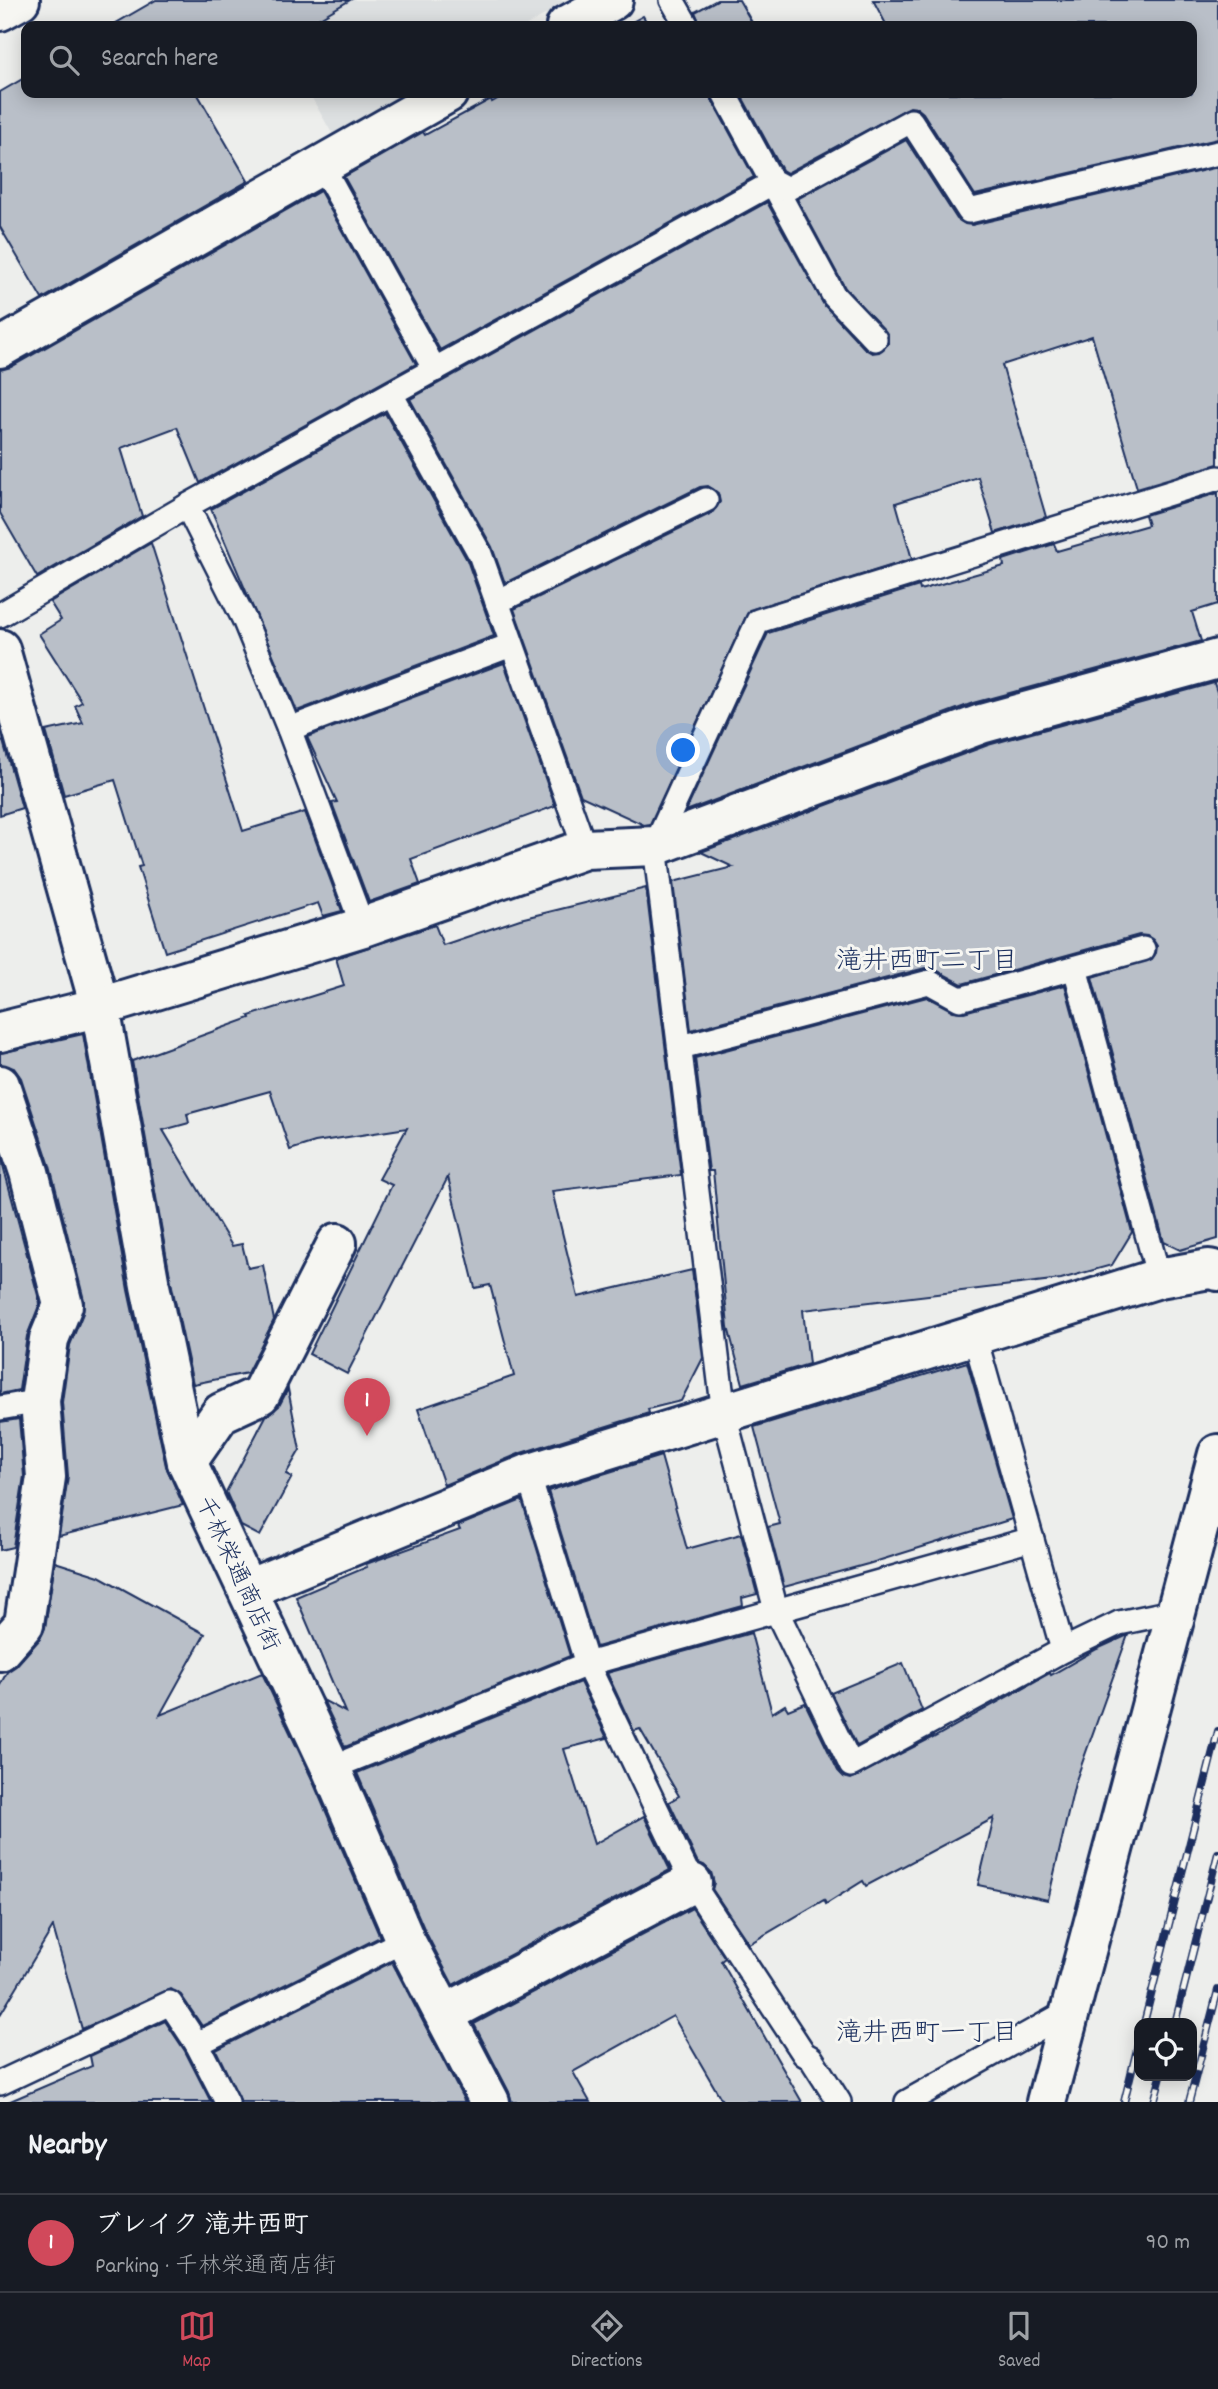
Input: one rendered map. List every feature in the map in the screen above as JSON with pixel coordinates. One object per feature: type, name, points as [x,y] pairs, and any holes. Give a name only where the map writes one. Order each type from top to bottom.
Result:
[{"type":"street","points":[[0,11],[20,0]]},
{"type":"street","points":[[575,21],[613,0]]},
{"type":"street","points":[[0,348],[439,98]]},
{"type":"street","name":"千林栄通商店街","points":[[0,649],[100,1007],[150,1286],[187,1462],[331,1768],[405,1940],[490,2102]]},
{"type":"street","points":[[0,1032],[100,1007],[363,927],[585,849],[655,846],[981,724],[1218,659]]},
{"type":"street","points":[[0,1086],[29,1172],[63,1305],[49,1339],[40,1401],[46,1477],[8,1634]]},
{"type":"street","points":[[187,1462],[221,1413],[260,1395],[337,1243]]},
{"type":"street","points":[[247,1589],[528,1474],[1159,1278],[1209,1269],[1218,1271]]},
{"type":"street","points":[[1046,2102],[1218,1454]]},
{"type":"street","points":[[445,2014],[692,1883]]},
{"type":"lane","points":[[672,0],[684,21]]},
{"type":"lane","points":[[727,98],[834,296],[875,339]]},
{"type":"lane","points":[[774,182],[787,189],[911,121],[969,211],[1218,153]]},
{"type":"lane","points":[[321,164],[435,370]]},
{"type":"lane","points":[[0,615],[187,506],[774,182]]},
{"type":"lane","points":[[391,394],[480,554],[585,849]]},
{"type":"lane","points":[[1177,1611],[1119,1623],[1063,1650],[851,1765],[776,1610],[724,1414],[655,846],[758,621],[1218,478]]},
{"type":"lane","points":[[497,602],[706,500]]},
{"type":"lane","points":[[187,506],[244,619],[289,729],[363,927]]},
{"type":"lane","points":[[289,729],[511,645]]},
{"type":"lane","points":[[681,1047],[929,982],[960,999],[1143,949]]},
{"type":"lane","points":[[1075,968],[1159,1278]]},
{"type":"lane","points":[[974,1334],[1063,1650]]},
{"type":"lane","points":[[0,1408],[40,1401]]},
{"type":"lane","points":[[528,1474],[587,1664],[692,1883],[839,2102]]},
{"type":"lane","points":[[331,1768],[587,1664],[1032,1539]]},
{"type":"lane","points":[[197,2044],[405,1940]]},
{"type":"lane","points":[[0,2083],[170,2003],[197,2044],[227,2102]]},
{"type":"lane","points":[[906,2102],[1069,2011]]},
{"type":"shaded area","points":[[256,0],[571,0],[534,21],[268,21]]},
{"type":"shaded area","points":[[312,98],[398,98],[333,135]]},
{"type":"building","points":[[156,0],[350,0],[314,21],[120,21]]},
{"type":"building","points":[[717,0],[739,0],[751,21],[699,21],[695,12]]},
{"type":"building","points":[[873,0],[1218,0],[1218,139],[975,195],[923,113],[910,107],[787,173],[782,170],[743,98],[1197,98],[1197,21],[884,21]]},
{"type":"building","points":[[21,80],[21,98],[200,98],[248,181],[42,299],[0,227],[0,92]]},
{"type":"building","points":[[499,98],[711,98],[754,177],[440,350],[344,177],[423,132],[425,135],[491,99],[492,102]]},
{"type":"building","points":[[906,140],[957,219],[972,225],[1218,167],[1218,464],[1137,488],[1092,336],[1002,365],[1046,517],[995,533],[978,477],[896,503],[912,559],[749,610],[650,824],[644,825],[581,796],[514,609],[712,513],[720,502],[718,493],[708,486],[700,487],[505,583],[492,547],[410,399],[767,202],[824,305],[865,349],[872,353],[879,352],[888,344],[888,335],[845,288],[797,199]]},
{"type":"building","points":[[320,191],[416,364],[200,483],[177,427],[121,448],[142,516],[37,577],[0,513],[0,370],[11,367]]},
{"type":"building","points":[[385,413],[467,560],[494,636],[297,711],[211,509]]},
{"type":"building","points":[[1218,493],[1218,604],[1192,612],[1201,641],[973,703],[686,811],[768,633],[919,586],[920,590],[1004,566],[1003,560],[1054,544],[1057,551],[1148,525],[1145,515]]},
{"type":"building","points":[[151,543],[243,831],[305,812],[342,911],[323,916],[318,903],[165,952],[138,867],[142,866],[115,780],[64,795],[46,731],[83,723],[75,706],[82,702],[39,634],[61,620],[50,602]]},
{"type":"building","points":[[504,663],[555,806],[411,859],[420,884],[369,902],[332,803],[337,802],[307,737]]},
{"type":"building","points":[[1214,683],[1218,695],[1218,1239],[1180,1250],[1164,1242],[1092,977],[1152,959],[1157,946],[1147,936],[1139,935],[962,984],[936,970],[925,968],[691,1030],[673,882],[733,867],[701,852],[988,745]]},
{"type":"building","points":[[3,741],[22,808],[0,815],[0,742]]},
{"type":"building","points":[[646,888],[681,1175],[552,1191],[578,1297],[692,1270],[703,1358],[681,1401],[648,1409],[649,1413],[521,1453],[444,1485],[418,1409],[514,1376],[490,1285],[475,1288],[448,1177],[347,1374],[309,1354],[392,1185],[379,1179],[407,1128],[315,1142],[290,1150],[270,1091],[187,1114],[189,1123],[163,1130],[232,1246],[242,1244],[248,1268],[263,1265],[274,1320],[247,1373],[193,1384],[171,1282],[132,1061],[250,1018],[249,1016],[344,986],[336,958],[435,925],[443,945],[520,919]]},
{"type":"building","points":[[1065,985],[1132,1232],[1112,1265],[1061,1279],[803,1310],[809,1364],[743,1384],[728,1327],[713,1171],[709,1171],[695,1058],[927,997],[953,1011],[964,1012]]},
{"type":"building","points":[[83,1034],[128,1290],[166,1466],[183,1505],[59,1536],[68,1476],[62,1402],[70,1345],[83,1313],[84,1300],[50,1166],[21,1078],[14,1068],[0,1064],[0,1053]]},
{"type":"building","points":[[0,1154],[40,1303],[27,1336],[19,1390],[0,1394]]},
{"type":"building","points":[[967,1362],[1012,1519],[784,1587],[768,1527],[780,1524],[754,1427]]},
{"type":"building","points":[[288,1389],[300,1450],[286,1474],[292,1477],[260,1536],[241,1526],[226,1492],[266,1416],[279,1406]]},
{"type":"building","points":[[19,1419],[24,1476],[13,1547],[0,1550],[0,1422]]},
{"type":"building","points":[[661,1456],[687,1549],[741,1534],[757,1594],[742,1598],[743,1606],[596,1647],[548,1491]]},
{"type":"building","points":[[522,1500],[570,1656],[345,1747],[323,1700],[345,1712],[296,1597],[367,1567],[366,1564],[460,1530],[458,1526]]},
{"type":"building","points":[[55,1562],[99,1576],[205,1634],[160,1715],[262,1673],[311,1777],[380,1937],[202,2026],[181,1995],[170,1989],[82,2029],[53,1927],[0,2015],[0,1685],[7,1672],[16,1666],[40,1639],[45,1628]]},
{"type":"building","points":[[751,1633],[772,1713],[785,1705],[788,1710],[805,1703],[838,1771],[851,1779],[933,1738],[1050,1673],[1051,1675],[1128,1635],[1075,1783],[1048,1900],[978,1885],[994,1818],[866,1886],[863,1881],[826,1904],[824,1900],[749,1944],[712,1889],[714,1883],[711,1872],[698,1863],[669,1802],[679,1796],[640,1729],[634,1731],[607,1673]]},
{"type":"building","points":[[903,1663],[922,1710],[857,1746],[831,1693]]},
{"type":"building","points":[[580,1682],[607,1738],[564,1749],[594,1844],[644,1816],[670,1870],[453,1985],[425,1931],[357,1773]]},
{"type":"building","points":[[692,1908],[725,1958],[721,1961],[802,2102],[723,2102],[673,2016],[573,2072],[590,2102],[512,2102],[474,2024]]},
{"type":"building","points":[[392,1962],[465,2102],[241,2102],[216,2050]]},
{"type":"building","points":[[165,2021],[185,2051],[211,2102],[8,2102],[92,2066],[90,2056]]},
{"type":"railway","points":[[1145,2018],[1218,1731]]},
{"type":"railway","points":[[1176,2018],[1218,1853]]},
{"type":"railway","points":[[1189,2102],[1218,1990]]},
{"type":"railway","points":[[1124,2102],[1134,2061]]},
{"type":"railway","points":[[1154,2102],[1160,2081]]},
{"type":"place","name":"ブレイク 滝井西町","points":[[367,1436]]},
{"type":"district","name":"滝井西町二丁目","points":[[927,959]]},
{"type":"district","name":"滝井西町一丁目","points":[[927,2031]]}]
